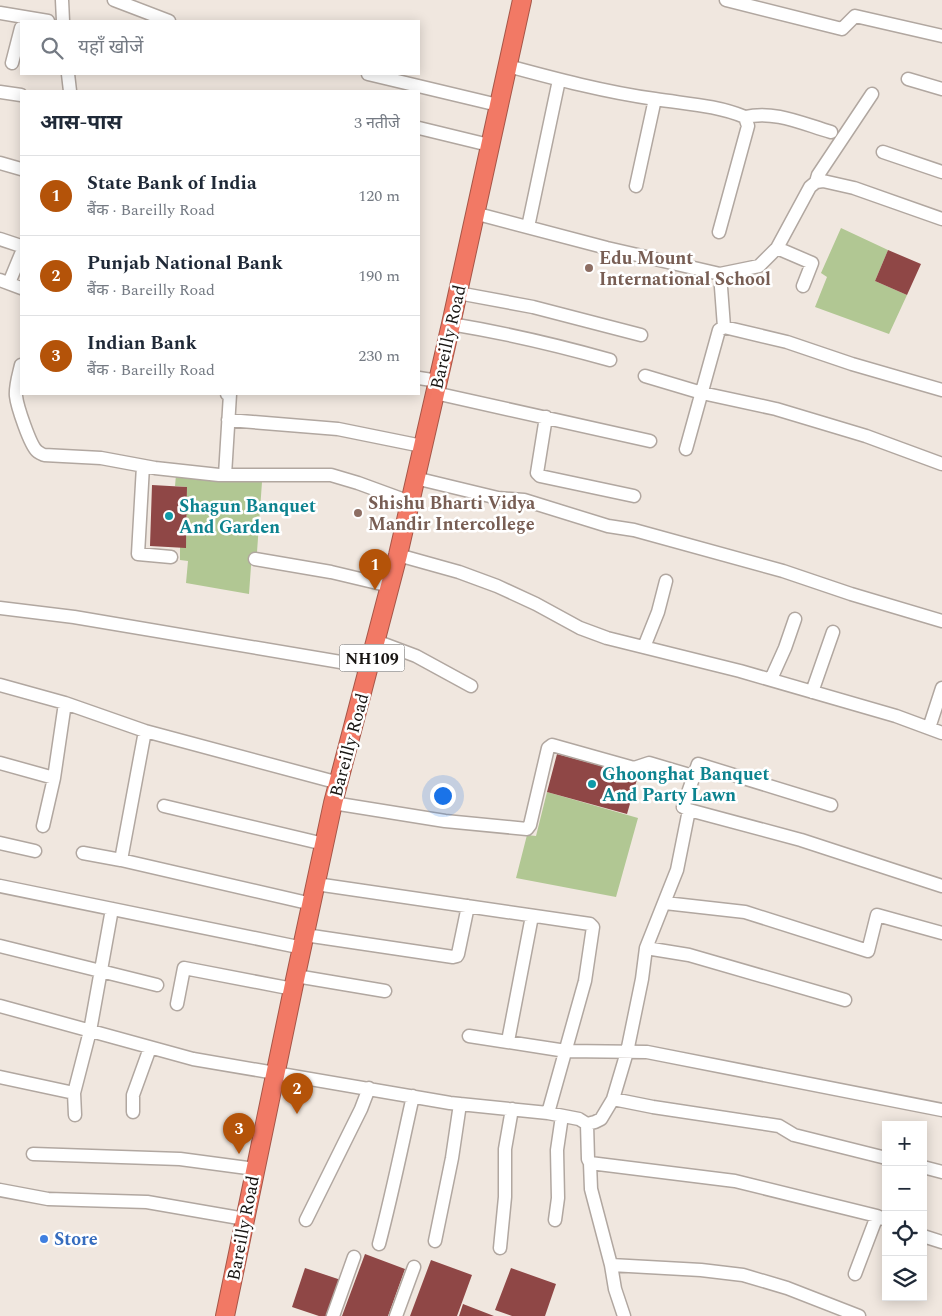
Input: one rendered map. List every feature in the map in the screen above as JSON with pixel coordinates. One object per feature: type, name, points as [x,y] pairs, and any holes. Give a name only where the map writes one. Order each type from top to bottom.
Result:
[{"type":"highway","name":"Bareilly Road","points":[[225,1316],[324,844],[338,783],[398,555],[458,293],[498,104],[508,66],[520,2]]},
{"type":"street","points":[[62,0],[63,20]]},
{"type":"street","points":[[114,0],[166,20]]},
{"type":"street","points":[[726,0],[842,29],[855,16],[942,36]]},
{"type":"street","points":[[0,13],[20,21]]},
{"type":"street","points":[[12,63],[20,33]]},
{"type":"street","points":[[508,66],[559,80],[655,99],[721,109],[745,117],[758,114],[776,116],[832,132]]},
{"type":"street","points":[[68,75],[70,90]]},
{"type":"street","points":[[372,75],[498,104]]},
{"type":"street","points":[[908,79],[942,89]]},
{"type":"street","points":[[528,226],[559,80]]},
{"type":"street","points":[[0,92],[20,95]]},
{"type":"street","points":[[816,182],[818,175],[872,94]]},
{"type":"street","points":[[636,186],[655,99]]},
{"type":"street","points":[[719,232],[748,126],[745,117]]},
{"type":"street","points":[[420,128],[489,145]]},
{"type":"street","points":[[883,152],[942,172]]},
{"type":"street","points":[[0,163],[20,169]]},
{"type":"street","points":[[474,213],[607,248],[720,274],[760,266],[777,248],[810,187],[816,182],[824,181],[854,188],[942,219]]},
{"type":"street","points":[[0,239],[20,246]]},
{"type":"street","points":[[777,248],[812,263],[803,286]]},
{"type":"street","points":[[20,256],[4,282],[20,288]]},
{"type":"street","points":[[720,274],[724,327]]},
{"type":"street","points":[[458,293],[533,307],[641,335]]},
{"type":"street","points":[[451,324],[543,342],[610,360]]},
{"type":"street","points":[[686,449],[719,330],[724,327],[787,342],[852,364],[942,390]]},
{"type":"street","points":[[20,369],[16,396],[27,432],[37,452],[44,455],[101,458],[143,466],[225,474],[330,475],[410,502]]},
{"type":"street","points":[[645,376],[702,393],[776,409],[866,436],[942,464]]},
{"type":"street","points":[[420,379],[436,387],[546,417],[650,441]]},
{"type":"street","points":[[225,474],[230,395]]},
{"type":"street","points":[[546,417],[537,473],[540,476],[634,496]]},
{"type":"street","points":[[228,420],[338,429],[422,446]]},
{"type":"street","points":[[143,466],[138,554],[171,557]]},
{"type":"street","points":[[415,478],[498,498],[524,500],[608,526],[634,530],[783,571],[851,594],[942,621]]},
{"type":"street","points":[[398,555],[459,572],[497,586],[536,604],[580,628],[607,638],[771,679],[896,716],[942,733]]},
{"type":"street","points":[[254,559],[331,572],[390,586]]},
{"type":"street","points":[[644,647],[658,612],[666,581]]},
{"type":"street","points":[[0,608],[74,618],[370,667]]},
{"type":"street","points":[[771,679],[795,619]]},
{"type":"street","points":[[812,692],[833,632]]},
{"type":"street","points":[[376,641],[416,656],[471,686]]},
{"type":"street","points":[[0,685],[65,703],[144,731],[338,783]]},
{"type":"street","points":[[929,728],[942,688]]},
{"type":"street","points":[[43,826],[54,778],[65,703]]},
{"type":"street","points":[[121,860],[144,731]]},
{"type":"street","points":[[334,803],[445,821],[527,829],[530,825],[548,748],[552,745],[634,768],[649,762],[693,776]]},
{"type":"street","points":[[0,763],[54,778]]},
{"type":"street","points":[[831,805],[698,764],[683,806],[689,810],[801,840],[942,886]]},
{"type":"street","points":[[164,806],[324,844]]},
{"type":"street","points":[[0,1006],[192,1059],[460,1104],[548,1113],[579,1119],[586,1124],[595,1122],[601,1119],[613,1099],[627,1052],[642,979],[646,948],[677,870],[689,810]]},
{"type":"street","points":[[0,843],[35,851]]},
{"type":"street","points":[[83,853],[312,904]]},
{"type":"street","points":[[316,884],[590,924],[593,927],[585,982],[548,1113]]},
{"type":"street","points":[[0,886],[112,909],[304,941],[454,957],[458,954],[468,906]]},
{"type":"street","points":[[665,902],[745,912],[868,951],[878,915],[942,933]]},
{"type":"street","points":[[74,1115],[74,1093],[90,1031],[112,909]]},
{"type":"street","points":[[508,1041],[532,916]]},
{"type":"street","points":[[0,946],[157,985]]},
{"type":"street","points":[[646,948],[697,957],[845,1000]]},
{"type":"street","points":[[177,1004],[184,968],[385,991]]},
{"type":"street","points":[[469,1036],[566,1051],[647,1052],[942,1110]]},
{"type":"street","points":[[133,1112],[133,1095],[150,1048]]},
{"type":"street","points":[[0,1077],[74,1093]]},
{"type":"street","points":[[306,1220],[361,1109],[369,1088]]},
{"type":"street","points":[[379,1244],[392,1197],[395,1172],[413,1096]]},
{"type":"street","points":[[613,1099],[779,1126],[794,1135],[882,1157]]},
{"type":"street","points":[[435,1241],[452,1158],[460,1104]]},
{"type":"street","points":[[500,1248],[505,1198],[505,1149],[512,1109]]},
{"type":"street","points":[[554,1220],[558,1198],[556,1150],[562,1116]]},
{"type":"street","points":[[586,1124],[591,1189],[615,1289],[624,1316]]},
{"type":"street","points":[[33,1154],[180,1159],[255,1169]]},
{"type":"street","points":[[590,1163],[735,1181],[881,1218],[855,1274]]},
{"type":"street","points":[[927,1168],[942,1172]]},
{"type":"street","points":[[0,1190],[48,1199],[147,1202],[245,1219]]},
{"type":"street","points":[[927,1237],[942,1242]]},
{"type":"street","points":[[333,1316],[354,1257]]},
{"type":"street","points":[[611,1266],[700,1270],[742,1275],[787,1288],[859,1316]]},
{"type":"street","points":[[396,1316],[414,1267]]},
{"type":"green space","points":[[841,228],[888,250],[875,281],[907,295],[889,334],[815,307],[827,277],[821,273]]},
{"type":"green space","points":[[176,475],[262,482],[257,552],[252,552],[249,594],[186,583],[188,561],[180,560],[180,547],[186,547],[187,487],[175,486]]},
{"type":"green space","points":[[547,792],[638,818],[616,897],[516,878],[527,835],[536,836]]},
{"type":"building","points":[[888,250],[921,264],[907,295],[875,281]]},
{"type":"building","name":"Shagun Banquet And Garden","points":[[152,485],[187,487],[186,548],[150,546]]},
{"type":"building","name":"Ghoonghat Banquet And Party Lawn","points":[[557,754],[638,776],[627,814],[547,792]]},
{"type":"building","points":[[365,1254],[405,1269],[388,1316],[342,1316]]},
{"type":"building","points":[[431,1260],[472,1275],[457,1316],[410,1316]]},
{"type":"building","points":[[305,1268],[341,1280],[329,1316],[319,1316],[292,1307]]},
{"type":"building","points":[[511,1268],[556,1284],[545,1316],[512,1316],[495,1310]]},
{"type":"building","points":[[463,1304],[494,1316],[459,1316]]},
{"type":"place","name":"Edu Mount International School","points":[[589,268]]},
{"type":"place","name":"Shishu Bharti Vidya Mandir Intercollege","points":[[358,513]]},
{"type":"place","name":"Shagun Banquet And Garden","points":[[169,516]]},
{"type":"place","name":"State Bank of India","points":[[375,590]]},
{"type":"place","name":"Ghoonghat Banquet And Party Lawn","points":[[592,784]]},
{"type":"place","name":"Punjab National Bank","points":[[297,1114]]},
{"type":"place","name":"Indian Bank","points":[[239,1154]]},
{"type":"place","name":"Store","points":[[44,1239]]}]
